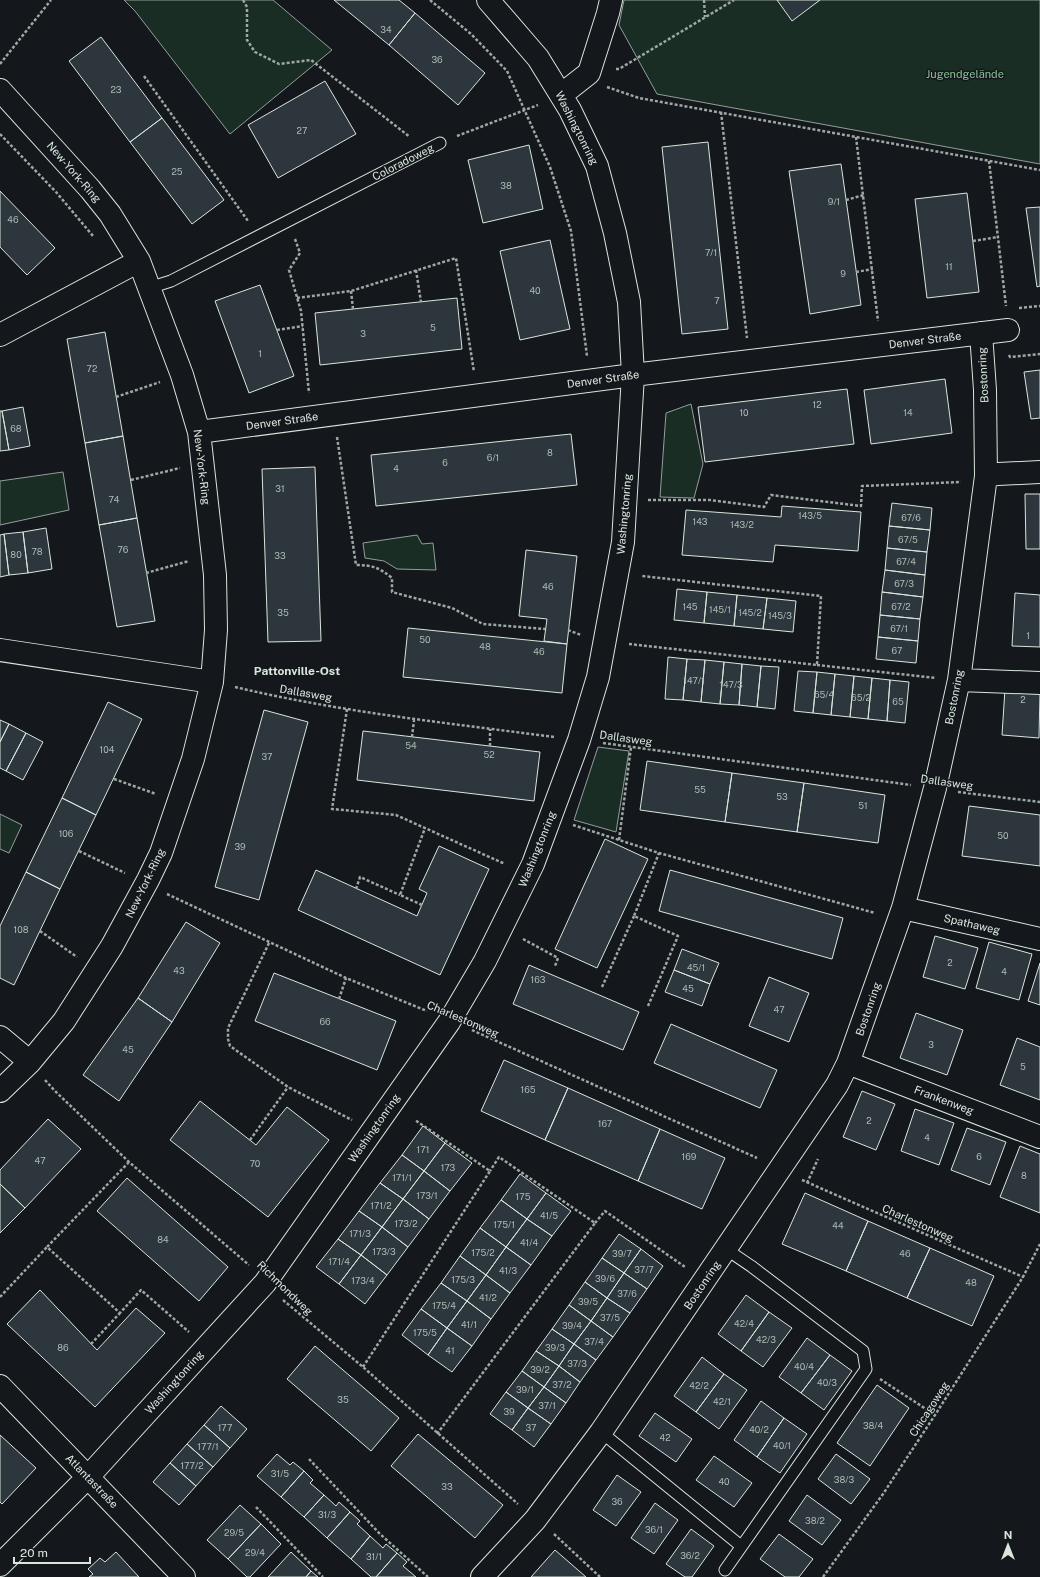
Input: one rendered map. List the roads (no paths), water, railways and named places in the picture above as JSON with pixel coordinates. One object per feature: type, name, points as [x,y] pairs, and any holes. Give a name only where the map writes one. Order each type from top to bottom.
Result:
[{"type":"street","name":"Washingtonring","points":[[0,1565],[87,1478],[265,1283],[448,1022],[485,961],[533,864],[579,740],[598,676],[623,542],[633,375],[629,302],[615,233],[597,166],[570,110],[538,58],[488,0]]},
{"type":"street","points":[[561,95],[589,73],[611,0]]},
{"type":"street","name":"New-York-Ring","points":[[0,90],[90,189],[110,214],[139,261],[182,375],[199,432],[215,575],[216,630],[212,682],[193,760],[161,853],[112,946],[64,1022],[30,1062],[0,1091]]},
{"type":"street","points":[[0,335],[139,261]]},
{"type":"street","name":"Denver Straße","points":[[199,432],[633,375],[982,333],[1007,320]]},
{"type":"street","name":"Bostonring","points":[[482,1577],[535,1520],[601,1432],[837,1085],[848,1063],[903,908],[935,788],[959,680],[986,476],[985,390],[982,333]]},
{"type":"street","points":[[986,476],[1040,472]]},
{"type":"street","points":[[0,650],[212,682]]},
{"type":"street","points":[[959,680],[1040,682]]},
{"type":"street","name":"Spathaweg","points":[[903,908],[1040,939]]},
{"type":"street","points":[[0,1038],[30,1062]]},
{"type":"street","name":"Frankenweg","points":[[848,1063],[1040,1137]]},
{"type":"street","name":"Atlantastraße","points":[[0,1386],[184,1577]]},
{"type":"lane","name":"Coloradoweg","points":[[149,288],[171,281],[440,143]]},
{"type":"lane","points":[[725,1570],[866,1369],[863,1351],[726,1249]]},
{"type":"lane","points":[[601,1432],[741,1546]]},
{"type":"district","name":"Pattonville-Ost","points":[[297,671]]},
{"type":"park label","name":"Jugendgelände","points":[[965,74]]}]
